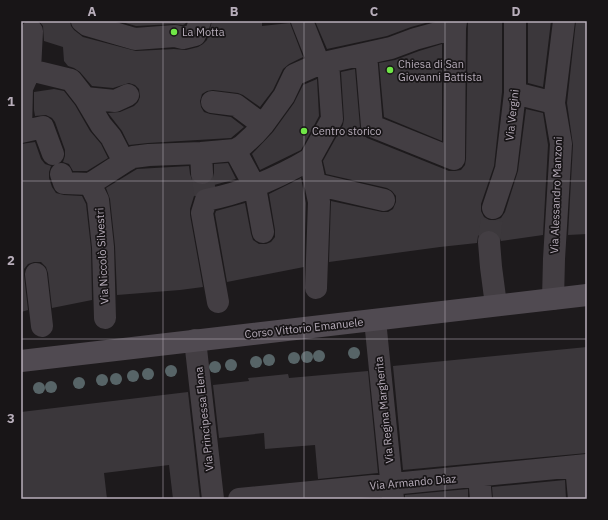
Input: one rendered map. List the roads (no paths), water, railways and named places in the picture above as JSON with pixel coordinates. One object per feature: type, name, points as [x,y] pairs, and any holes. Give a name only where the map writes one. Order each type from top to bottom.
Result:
[{"type":"street","points":[[82,21],[87,25],[135,39],[175,36],[183,38],[195,35],[200,21]]},
{"type":"street","points":[[218,302],[202,213],[206,200],[225,197],[255,186],[310,159],[332,119],[324,63],[302,21]]},
{"type":"street","name":"Via Vergini","points":[[493,208],[506,169],[515,94],[515,21]]},
{"type":"street","name":"Via Alessandro Manzoni","points":[[553,299],[560,144],[554,103],[564,21]]},
{"type":"street","points":[[32,31],[22,88],[21,132],[43,127],[64,183],[90,184],[133,157],[148,155],[202,163],[235,150],[242,146],[255,134],[284,96],[294,75],[324,63],[391,48],[455,24],[454,159],[372,126],[366,54]]},
{"type":"street","points":[[27,58],[71,80],[85,98],[124,162]]},
{"type":"street","points":[[515,94],[554,103]]},
{"type":"street","points":[[85,98],[115,101],[128,95]]},
{"type":"street","points":[[212,102],[236,105],[262,125]]},
{"type":"street","points":[[235,150],[255,186],[263,232]]},
{"type":"street","points":[[310,159],[319,202],[316,288]]},
{"type":"street","name":"Via Niccolò Silvestri","points":[[90,184],[98,200],[103,247],[105,318]]},
{"type":"street","points":[[315,184],[384,200]]},
{"type":"street","points":[[489,242],[496,305]]},
{"type":"street","points":[[36,274],[42,326]]},
{"type":"street","name":"Corso Vittorio Emanuele","points":[[21,360],[587,295]]},
{"type":"street","name":"Via Regina Margherita","points":[[375,320],[392,491]]},
{"type":"street","name":"Via Principessa Elena","points":[[195,340],[213,499]]},
{"type":"street","points":[[579,499],[581,466]]},
{"type":"street","name":"Via Armando Diaz","points":[[239,499],[392,491],[479,476],[581,466]]},
{"type":"street","points":[[479,476],[481,499]]},
{"type":"tunnel","points":[[202,173],[206,200]]},
{"type":"tunnel","points":[[489,242],[493,208]]},
{"type":"place","name":"La Motta","points":[[174,32]]},
{"type":"place","name":"Chiesa di San Giovanni Battista","points":[[390,70]]},
{"type":"place","name":"Centro storico","points":[[304,131]]}]
